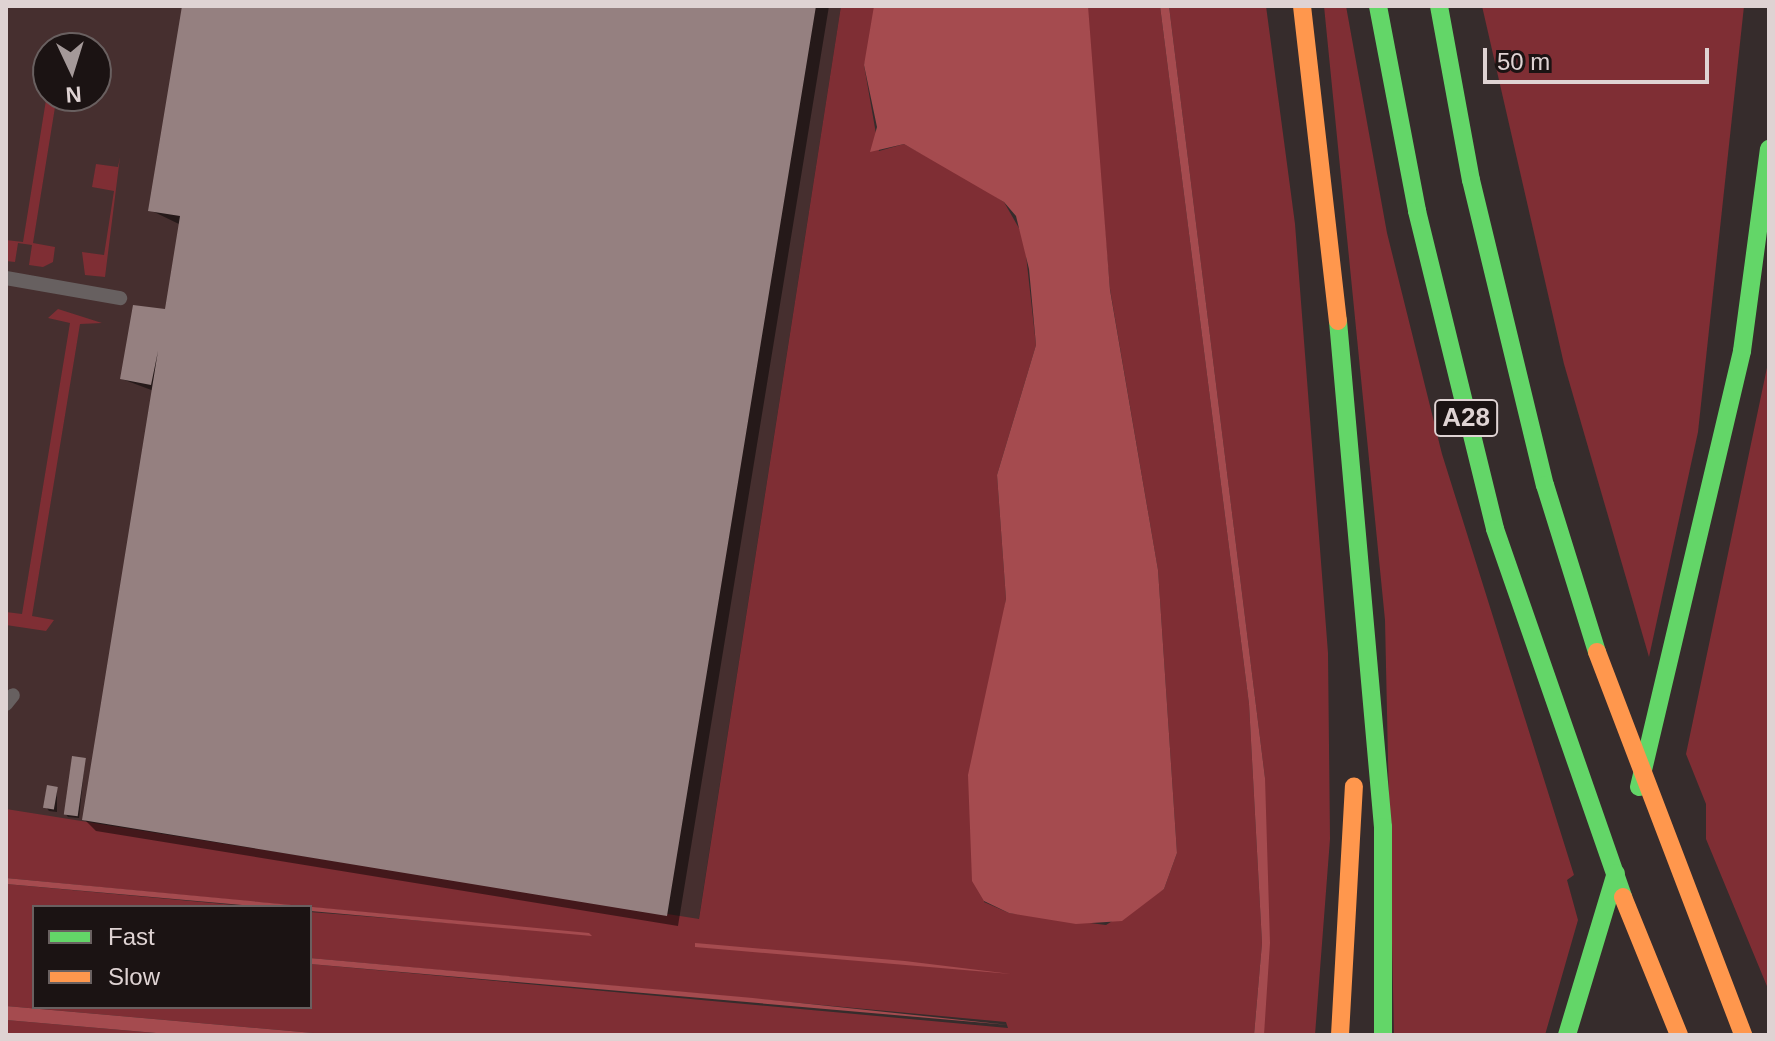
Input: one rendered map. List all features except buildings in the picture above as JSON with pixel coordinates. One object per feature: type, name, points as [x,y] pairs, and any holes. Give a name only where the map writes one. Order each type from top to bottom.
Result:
[{"type":"highway","points":[[1302,6],[1386,876],[1383,1035]]},
{"type":"highway","name":"A28","points":[[1378,6],[1417,211],[1495,529],[1592,821],[1679,1035]]},
{"type":"highway","name":"A28","points":[[1439,6],[1524,406],[1618,721],[1682,889],[1743,1035]]},
{"type":"highway","points":[[1635,804],[1742,351],[1769,149]]},
{"type":"highway","points":[[1340,1035],[1351,940],[1359,582]]},
{"type":"highway","points":[[1567,1035],[1627,832]]},
{"type":"highway","points":[[1576,1035],[1594,947]]},
{"type":"lane","points":[[6,278],[120,298]]},
{"type":"shaded area","points":[[6,6],[841,6],[695,943],[6,818]]},
{"type":"shaded area","points":[[841,6],[883,6],[864,65],[879,151],[904,144],[973,182],[1004,202],[1024,237],[1036,345],[997,475],[1006,599],[993,680],[984,902],[1009,913],[1106,925],[1164,889],[1177,853],[1158,570],[1110,289],[1085,6],[1160,6],[1249,704],[1262,943],[1254,1035],[336,1035],[40,1009],[312,1009],[312,964],[1008,1028],[1006,1022],[312,958],[312,912],[591,934],[6,878],[6,809],[699,919]]},
{"type":"shaded area","points":[[874,6],[1088,6],[1110,290],[1158,570],[1177,853],[1164,889],[1122,921],[1076,924],[1009,913],[984,901],[972,881],[968,775],[1006,599],[997,475],[1036,345],[1029,269],[1016,216],[1004,202],[904,144],[870,152],[877,127],[864,65]]},
{"type":"shaded area","points":[[1160,6],[1169,6],[1265,778],[1270,943],[1264,1035],[1254,1035],[1262,943],[1249,704]]},
{"type":"shaded area","points":[[1169,6],[1266,6],[1295,224],[1328,653],[1330,839],[1315,1035],[1264,1035],[1265,778]]},
{"type":"shaded area","points":[[1324,6],[1346,6],[1387,233],[1442,454],[1574,875],[1567,880],[1578,920],[1545,1035],[1394,1035],[1385,620]]},
{"type":"shaded area","points":[[1482,6],[1744,6],[1698,432],[1649,657],[1564,364]]},
{"type":"shaded area","points":[[44,112],[54,112],[33,243],[55,247],[53,262],[43,267],[29,265],[32,245],[18,243],[15,262],[6,261],[6,240],[23,242]]},
{"type":"shaded area","points":[[120,157],[105,277],[85,275],[82,252],[104,255],[114,191],[92,187],[96,164],[118,167]]},
{"type":"shaded area","points":[[58,309],[102,323],[80,324],[32,616],[54,620],[46,631],[6,625],[6,612],[22,614],[70,323],[48,318]]},
{"type":"shaded area","points":[[1769,358],[1769,991],[1706,839],[1706,804],[1686,754]]},
{"type":"shaded area","points":[[6,878],[292,905],[243,905],[6,884]]},
{"type":"shaded area","points":[[6,884],[235,905],[32,905],[32,1008],[6,1006]]},
{"type":"shaded area","points":[[312,907],[589,933],[592,936],[312,911]]},
{"type":"shaded area","points":[[695,943],[905,961],[1011,974],[695,947]]},
{"type":"shaded area","points":[[312,958],[753,998],[1009,1025],[312,964]]},
{"type":"shaded area","points":[[6,1006],[336,1035],[179,1035],[6,1020]]},
{"type":"shaded area","points":[[6,1020],[179,1035],[6,1035]]},
{"type":"traffic: fast","points":[[1378,6],[1417,211],[1495,529],[1623,897]]},
{"type":"traffic: fast","points":[[1439,6],[1471,180],[1545,485],[1597,652]]},
{"type":"traffic: fast","points":[[1639,787],[1742,351],[1769,149]]},
{"type":"traffic: fast","points":[[1338,321],[1383,827],[1383,1035]]},
{"type":"traffic: fast","points":[[1567,1035],[1616,873]]},
{"type":"traffic: slow","points":[[1302,6],[1338,321]]},
{"type":"traffic: slow","points":[[1597,652],[1743,1035]]},
{"type":"traffic: slow","points":[[1340,1035],[1354,786]]},
{"type":"traffic: slow","points":[[1623,897],[1679,1035]]}]
